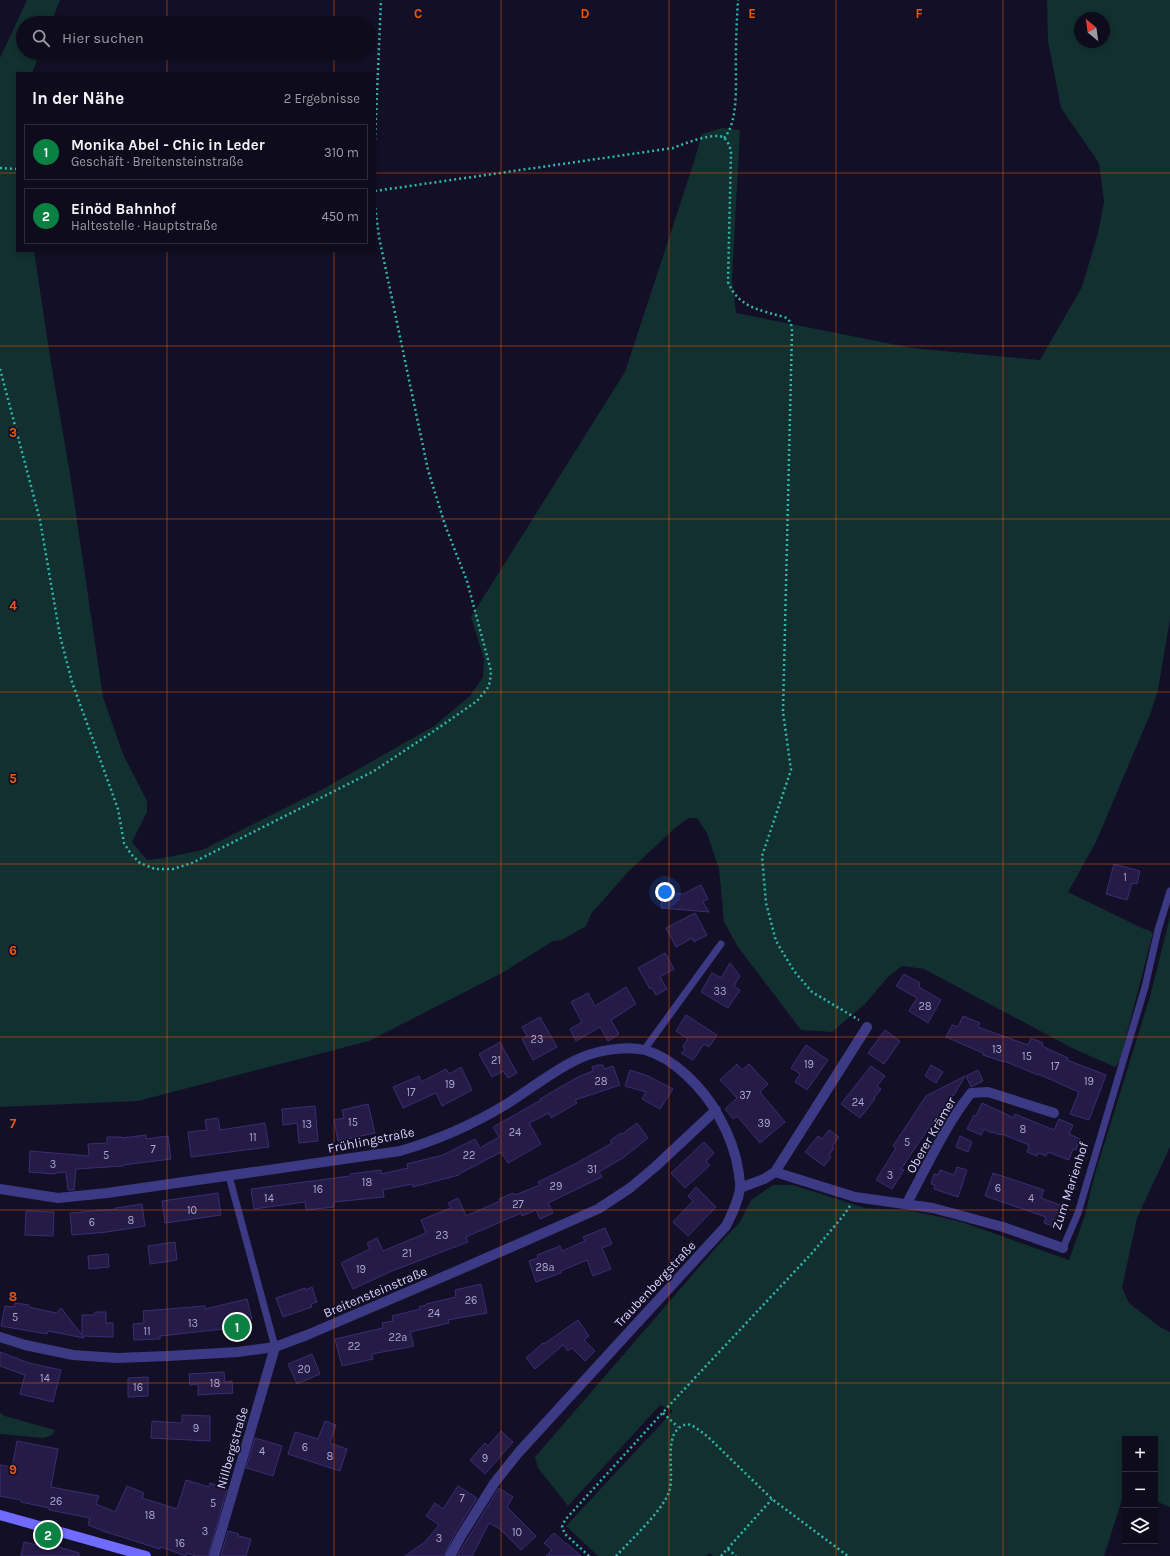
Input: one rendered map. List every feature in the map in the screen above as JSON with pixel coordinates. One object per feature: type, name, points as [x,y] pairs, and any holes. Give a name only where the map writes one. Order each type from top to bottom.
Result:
[{"type":"main road","points":[[0,1515],[146,1556]]},
{"type":"street","points":[[740,1188],[764,1179],[775,1172],[867,1028]]},
{"type":"street","name":"Frühlingstraße","points":[[0,1189],[58,1198],[107,1193],[400,1151],[432,1141],[466,1127],[505,1105],[574,1060],[602,1051],[622,1048],[644,1050],[663,1058],[683,1072],[698,1086],[716,1110],[731,1141],[737,1160],[740,1188]]},
{"type":"street","name":"Oberer Krämer","points":[[906,1203],[951,1123],[971,1093],[978,1091],[988,1092],[1054,1114]]},
{"type":"street","name":"Breitensteinstraße","points":[[0,1337],[25,1345],[72,1355],[117,1358],[238,1352],[275,1347],[307,1335],[598,1209],[630,1188],[655,1167],[716,1110]]},
{"type":"street","name":"Zum Marienhof","points":[[775,1172],[855,1197],[934,1208],[1003,1227],[1063,1248]]},
{"type":"street","name":"Traubenbergstraße","points":[[450,1556],[495,1482],[519,1452],[726,1226],[734,1210],[740,1188]]},
{"type":"street","name":"Nillbergstraße","points":[[214,1556],[275,1347]]},
{"type":"lane","name":"Zum Marienhof","points":[[1063,1248],[1078,1213],[1145,987],[1158,930],[1170,891]]},
{"type":"lane","points":[[644,1050],[721,944]]},
{"type":"lane","points":[[229,1176],[275,1347]]},
{"type":"path","points":[[376,117],[381,0]]},
{"type":"path","points":[[724,138],[731,125],[736,94],[738,0]]},
{"type":"path","points":[[376,191],[673,148],[706,137],[717,136],[724,138],[729,146],[731,152],[728,282],[732,293],[738,299],[748,305],[787,318],[791,323],[792,331],[783,712],[791,770],[762,856],[766,903],[776,941],[794,971],[812,992],[860,1020],[867,1028]]},
{"type":"path","points":[[0,168],[16,169]]},
{"type":"path","points":[[0,369],[40,520],[60,636],[72,682],[118,809],[124,843],[131,854],[140,863],[155,869],[173,869],[192,863],[374,771],[477,701],[488,689],[490,682],[491,672],[467,581],[445,525],[428,470],[379,237],[376,213]]},
{"type":"path","points":[[589,1556],[565,1534],[562,1527],[565,1520],[812,1253],[843,1216],[855,1197]]},
{"type":"path","points":[[663,1413],[678,1427]]},
{"type":"path","points":[[616,1556],[663,1505],[669,1492],[671,1480],[671,1442],[674,1432],[678,1427],[688,1424],[707,1436],[772,1499],[848,1556]]},
{"type":"path","points":[[721,1556],[772,1499]]},
{"type":"path","points":[[728,1549],[736,1556]]},
{"type":"green space","points":[[27,0],[60,0],[54,16],[20,16]]},
{"type":"green space","points":[[1047,0],[1170,0],[1170,619],[1158,690],[1151,712],[1096,842],[1068,892],[1153,933],[1120,1060],[1115,1067],[1072,1048],[924,969],[902,966],[887,978],[865,1004],[832,1032],[801,1030],[738,947],[724,922],[719,869],[707,833],[697,818],[689,818],[676,827],[628,872],[591,914],[586,926],[562,940],[553,941],[502,973],[369,1041],[138,1101],[0,1107],[0,58],[16,24],[16,60],[37,60],[32,72],[16,72],[16,252],[34,252],[71,480],[103,697],[123,754],[147,801],[147,812],[132,842],[147,860],[202,850],[325,788],[434,726],[470,696],[483,677],[484,659],[471,617],[625,372],[702,134],[722,128],[740,130],[732,280],[736,313],[912,348],[1040,360],[1082,287],[1098,233],[1104,202],[1099,163],[1061,108],[1048,41]]},
{"type":"green space","points":[[1170,917],[1170,1147],[1137,1218],[1122,1288],[1129,1303],[1160,1327],[1170,1332],[1170,1507],[1158,1502],[1158,1436],[1122,1436],[1122,1499],[1104,1556],[713,1556],[709,1553],[706,1556],[598,1556],[566,1526],[673,1411],[660,1405],[568,1506],[538,1468],[535,1457],[720,1243],[740,1222],[751,1200],[773,1185],[793,1185],[865,1208],[913,1211],[962,1222],[1069,1260],[1085,1215],[1094,1177],[1151,993]]},
{"type":"green space","points":[[0,1413],[5,1416],[55,1430],[52,1435],[44,1438],[0,1434]]},
{"type":"building","points":[[1114,864],[1140,871],[1137,884],[1132,883],[1127,900],[1106,894]]},
{"type":"building","points":[[701,885],[708,899],[703,902],[709,912],[661,908],[662,893],[683,894]]},
{"type":"building","points":[[695,913],[707,935],[694,942],[692,938],[676,947],[666,928]]},
{"type":"building","points":[[665,953],[674,969],[660,977],[667,989],[656,995],[652,988],[650,989],[638,968]]},
{"type":"building","points":[[730,963],[740,976],[734,986],[740,990],[728,1008],[701,992],[712,973],[721,978]]},
{"type":"building","points":[[904,974],[920,983],[919,987],[941,1000],[928,1023],[909,1011],[917,998],[896,986]]},
{"type":"building","points":[[626,987],[636,1004],[611,1020],[619,1034],[608,1041],[600,1027],[576,1041],[570,1029],[582,1022],[571,1002],[588,993],[595,1006]]},
{"type":"building","points":[[686,1015],[717,1035],[709,1047],[704,1044],[693,1060],[681,1053],[685,1050],[683,1046],[688,1039],[676,1031]]},
{"type":"building","points":[[963,1016],[980,1023],[978,1027],[1028,1045],[1031,1038],[1043,1043],[1042,1046],[1068,1058],[1067,1060],[1106,1075],[1089,1120],[1070,1114],[1079,1092],[1038,1074],[983,1055],[983,1053],[946,1037],[952,1025],[958,1027]]},
{"type":"building","points":[[540,1017],[557,1047],[533,1060],[522,1039],[527,1036],[522,1027]]},
{"type":"building","points":[[885,1030],[900,1041],[884,1064],[868,1053]]},
{"type":"building","points":[[500,1042],[517,1073],[508,1078],[503,1071],[492,1077],[479,1054]]},
{"type":"building","points":[[806,1045],[828,1060],[807,1090],[795,1082],[800,1074],[791,1068]]},
{"type":"building","points":[[737,1064],[742,1070],[749,1064],[768,1084],[760,1092],[785,1122],[760,1143],[737,1116],[733,1119],[725,1109],[737,1098],[720,1080]]},
{"type":"building","points":[[603,1065],[604,1069],[613,1066],[620,1085],[575,1100],[577,1103],[551,1118],[549,1113],[529,1123],[541,1144],[508,1163],[501,1152],[459,1175],[413,1187],[412,1184],[383,1190],[384,1197],[334,1202],[334,1207],[306,1210],[305,1202],[254,1209],[251,1189],[350,1176],[350,1174],[381,1170],[381,1174],[408,1168],[407,1164],[443,1155],[475,1139],[480,1148],[499,1137],[493,1127],[578,1077],[593,1071],[592,1067]]},
{"type":"building","points":[[931,1065],[943,1072],[936,1083],[925,1076]]},
{"type":"building","points":[[871,1066],[885,1076],[877,1086],[881,1089],[860,1118],[841,1104]]},
{"type":"building","points":[[461,1067],[472,1090],[442,1106],[436,1093],[403,1108],[393,1087],[419,1076],[421,1082],[446,1069],[449,1074]]},
{"type":"building","points":[[630,1070],[648,1076],[673,1089],[660,1109],[642,1099],[646,1092],[625,1086]]},
{"type":"building","points":[[978,1070],[983,1081],[971,1087],[966,1076]]},
{"type":"building","points":[[965,1076],[933,1127],[930,1126],[901,1169],[904,1170],[892,1189],[876,1180],[896,1148],[893,1146],[926,1096]]},
{"type":"building","points":[[982,1103],[1014,1118],[1015,1114],[1054,1130],[1059,1119],[1073,1125],[1069,1134],[1080,1139],[1076,1150],[1073,1149],[1069,1160],[1048,1152],[1046,1156],[1038,1153],[1037,1156],[1027,1152],[1029,1145],[1002,1134],[992,1133],[984,1129],[981,1135],[967,1129],[974,1115],[976,1116]]},
{"type":"building","points":[[368,1104],[375,1133],[338,1141],[334,1120],[344,1118],[342,1110]]},
{"type":"building","points":[[315,1106],[318,1141],[299,1143],[297,1123],[283,1125],[282,1109]]},
{"type":"building","points":[[218,1118],[220,1130],[265,1123],[269,1147],[191,1157],[188,1132],[207,1130],[205,1120]]},
{"type":"building","points":[[637,1123],[648,1138],[623,1158],[599,1172],[602,1177],[548,1203],[553,1213],[540,1219],[536,1210],[522,1216],[521,1213],[466,1237],[468,1242],[392,1271],[353,1289],[341,1263],[370,1249],[367,1243],[377,1238],[383,1251],[426,1233],[421,1220],[451,1208],[448,1203],[458,1198],[466,1216],[500,1201],[499,1199],[513,1193],[515,1195],[540,1185],[538,1182],[573,1165],[612,1143],[610,1141]]},
{"type":"building","points":[[829,1130],[839,1137],[832,1146],[834,1148],[829,1155],[831,1157],[824,1166],[805,1152],[818,1136],[822,1139]]},
{"type":"building","points":[[146,1135],[146,1139],[168,1136],[171,1159],[123,1166],[76,1169],[74,1190],[68,1190],[66,1172],[55,1174],[29,1172],[30,1151],[89,1156],[88,1144],[107,1143],[107,1137],[122,1138]]},
{"type":"building","points":[[960,1136],[972,1142],[968,1152],[956,1147]]},
{"type":"building","points":[[704,1142],[714,1153],[706,1161],[710,1165],[685,1188],[671,1173]]},
{"type":"building","points":[[957,1167],[967,1170],[958,1197],[934,1189],[935,1185],[931,1184],[934,1174],[938,1175],[940,1170],[954,1175]]},
{"type":"building","points":[[993,1173],[1044,1190],[1041,1198],[1066,1207],[1059,1228],[1044,1223],[1046,1217],[985,1196]]},
{"type":"building","points":[[696,1187],[716,1207],[688,1236],[673,1222],[693,1201],[688,1196]]},
{"type":"building","points":[[218,1193],[221,1215],[165,1223],[162,1201]]},
{"type":"building","points":[[142,1204],[145,1226],[107,1232],[72,1235],[70,1213],[116,1209]]},
{"type":"building","points":[[26,1211],[54,1212],[53,1236],[25,1235]]},
{"type":"building","points":[[605,1228],[612,1244],[602,1248],[611,1269],[593,1276],[587,1260],[561,1271],[561,1273],[536,1282],[529,1261],[538,1258],[537,1255],[560,1246],[562,1251],[585,1241],[583,1237]]},
{"type":"building","points":[[175,1242],[177,1260],[150,1264],[148,1246]]},
{"type":"building","points":[[108,1254],[109,1267],[89,1269],[88,1256]]},
{"type":"building","points":[[481,1284],[487,1313],[448,1320],[449,1323],[410,1332],[414,1346],[372,1354],[373,1359],[342,1366],[335,1339],[383,1328],[382,1323],[393,1321],[392,1316],[420,1309],[419,1307],[426,1304],[456,1297],[455,1290]]},
{"type":"building","points":[[312,1287],[317,1302],[311,1304],[312,1307],[283,1317],[276,1298]]},
{"type":"building","points":[[247,1299],[252,1319],[248,1319],[250,1328],[225,1334],[224,1329],[160,1336],[160,1339],[134,1340],[133,1324],[144,1323],[143,1311],[205,1306],[205,1309]]},
{"type":"building","points":[[15,1303],[29,1305],[29,1307],[56,1313],[61,1308],[82,1335],[82,1315],[94,1315],[95,1312],[106,1312],[106,1323],[113,1323],[113,1337],[83,1336],[84,1338],[48,1331],[47,1334],[1,1326],[5,1306],[14,1307]]},
{"type":"building","points":[[578,1320],[589,1336],[584,1340],[595,1351],[585,1361],[572,1348],[568,1351],[563,1345],[535,1369],[526,1358],[543,1343],[544,1344]]},
{"type":"building","points":[[0,1352],[29,1363],[61,1370],[53,1402],[20,1394],[25,1375],[0,1366]]},
{"type":"building","points":[[312,1354],[320,1374],[297,1384],[288,1364]]},
{"type":"building","points":[[224,1372],[225,1382],[232,1381],[233,1393],[198,1395],[198,1384],[190,1385],[189,1374]]},
{"type":"building","points":[[148,1377],[148,1396],[128,1397],[128,1378]]},
{"type":"building","points":[[182,1415],[210,1416],[210,1441],[151,1438],[152,1421],[182,1423]]},
{"type":"building","points":[[325,1421],[336,1425],[330,1443],[347,1449],[340,1471],[288,1454],[295,1432],[318,1439]]},
{"type":"building","points":[[501,1431],[513,1442],[485,1474],[470,1460],[485,1443],[488,1446]]},
{"type":"building","points":[[255,1438],[282,1446],[273,1476],[246,1468]]},
{"type":"building","points":[[17,1441],[58,1449],[51,1487],[99,1496],[96,1504],[115,1512],[127,1486],[144,1493],[142,1498],[177,1509],[186,1480],[209,1487],[210,1483],[227,1489],[208,1556],[195,1556],[187,1553],[186,1556],[161,1547],[160,1549],[88,1525],[90,1518],[49,1510],[49,1508],[21,1502],[21,1500],[0,1496],[0,1465],[12,1467]]},
{"type":"building","points":[[458,1486],[477,1498],[455,1533],[444,1556],[405,1556],[425,1542],[439,1525],[426,1516],[435,1503],[443,1509]]},
{"type":"building","points":[[499,1488],[513,1497],[507,1507],[536,1536],[521,1550],[500,1529],[489,1523],[472,1556],[457,1556]]},
{"type":"building","points":[[228,1531],[239,1534],[238,1536],[251,1539],[246,1556],[221,1556]]},
{"type":"building","points":[[554,1533],[581,1556],[546,1556],[552,1550],[544,1543]]},
{"type":"building","points":[[24,1542],[41,1546],[42,1542],[79,1553],[79,1556],[21,1556]]},
{"type":"place","name":"Monika Abel - Chic in Leder","points":[[237,1327]]},
{"type":"place","name":"Einöd Bahnhof","points":[[48,1535]]}]
